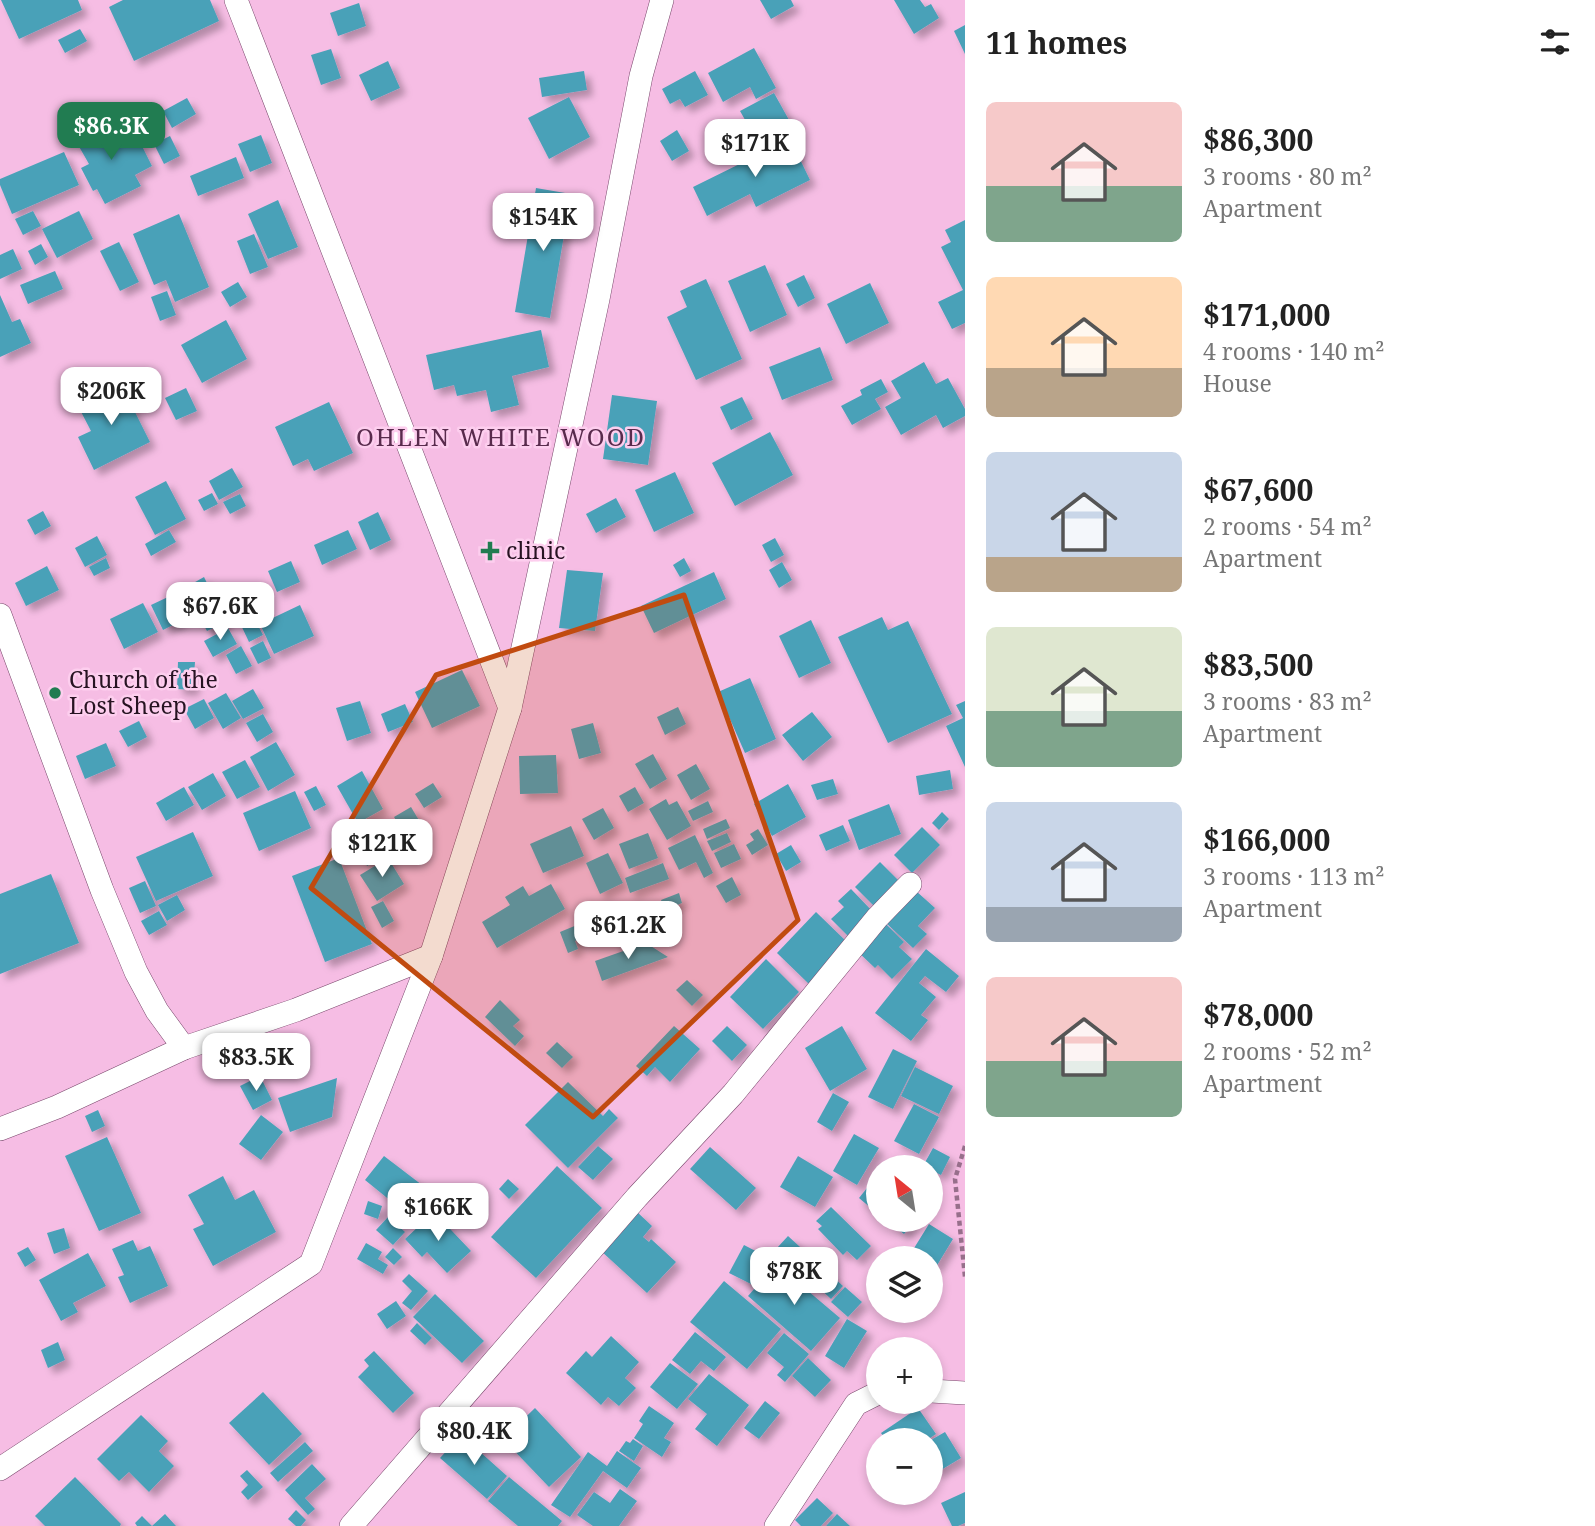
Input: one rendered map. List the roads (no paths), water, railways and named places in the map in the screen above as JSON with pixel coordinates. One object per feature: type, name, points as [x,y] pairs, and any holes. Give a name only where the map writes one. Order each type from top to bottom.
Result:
[{"type":"street","points":[[236,0],[510,708]]},
{"type":"street","points":[[0,1469],[311,1264],[431,956],[510,708],[598,299],[641,76],[662,0]]},
{"type":"street","points":[[0,615],[102,890],[136,972],[157,1011],[184,1048]]},
{"type":"street","points":[[351,1526],[637,1197],[733,1094],[877,918],[910,884]]},
{"type":"street","points":[[0,1129],[57,1107],[184,1048],[296,1010],[431,956]]},
{"type":"street","points":[[943,1392],[965,1393]]},
{"type":"street","points":[[776,1526],[856,1404],[866,1399]]},
{"type":"place","name":"clinic","points":[[490,551]]},
{"type":"place","name":"Church of the Lost Sheep","points":[[55,693]]},
{"type":"district","name":"OHLEN WHITE WOOD","points":[[501,438]]}]
